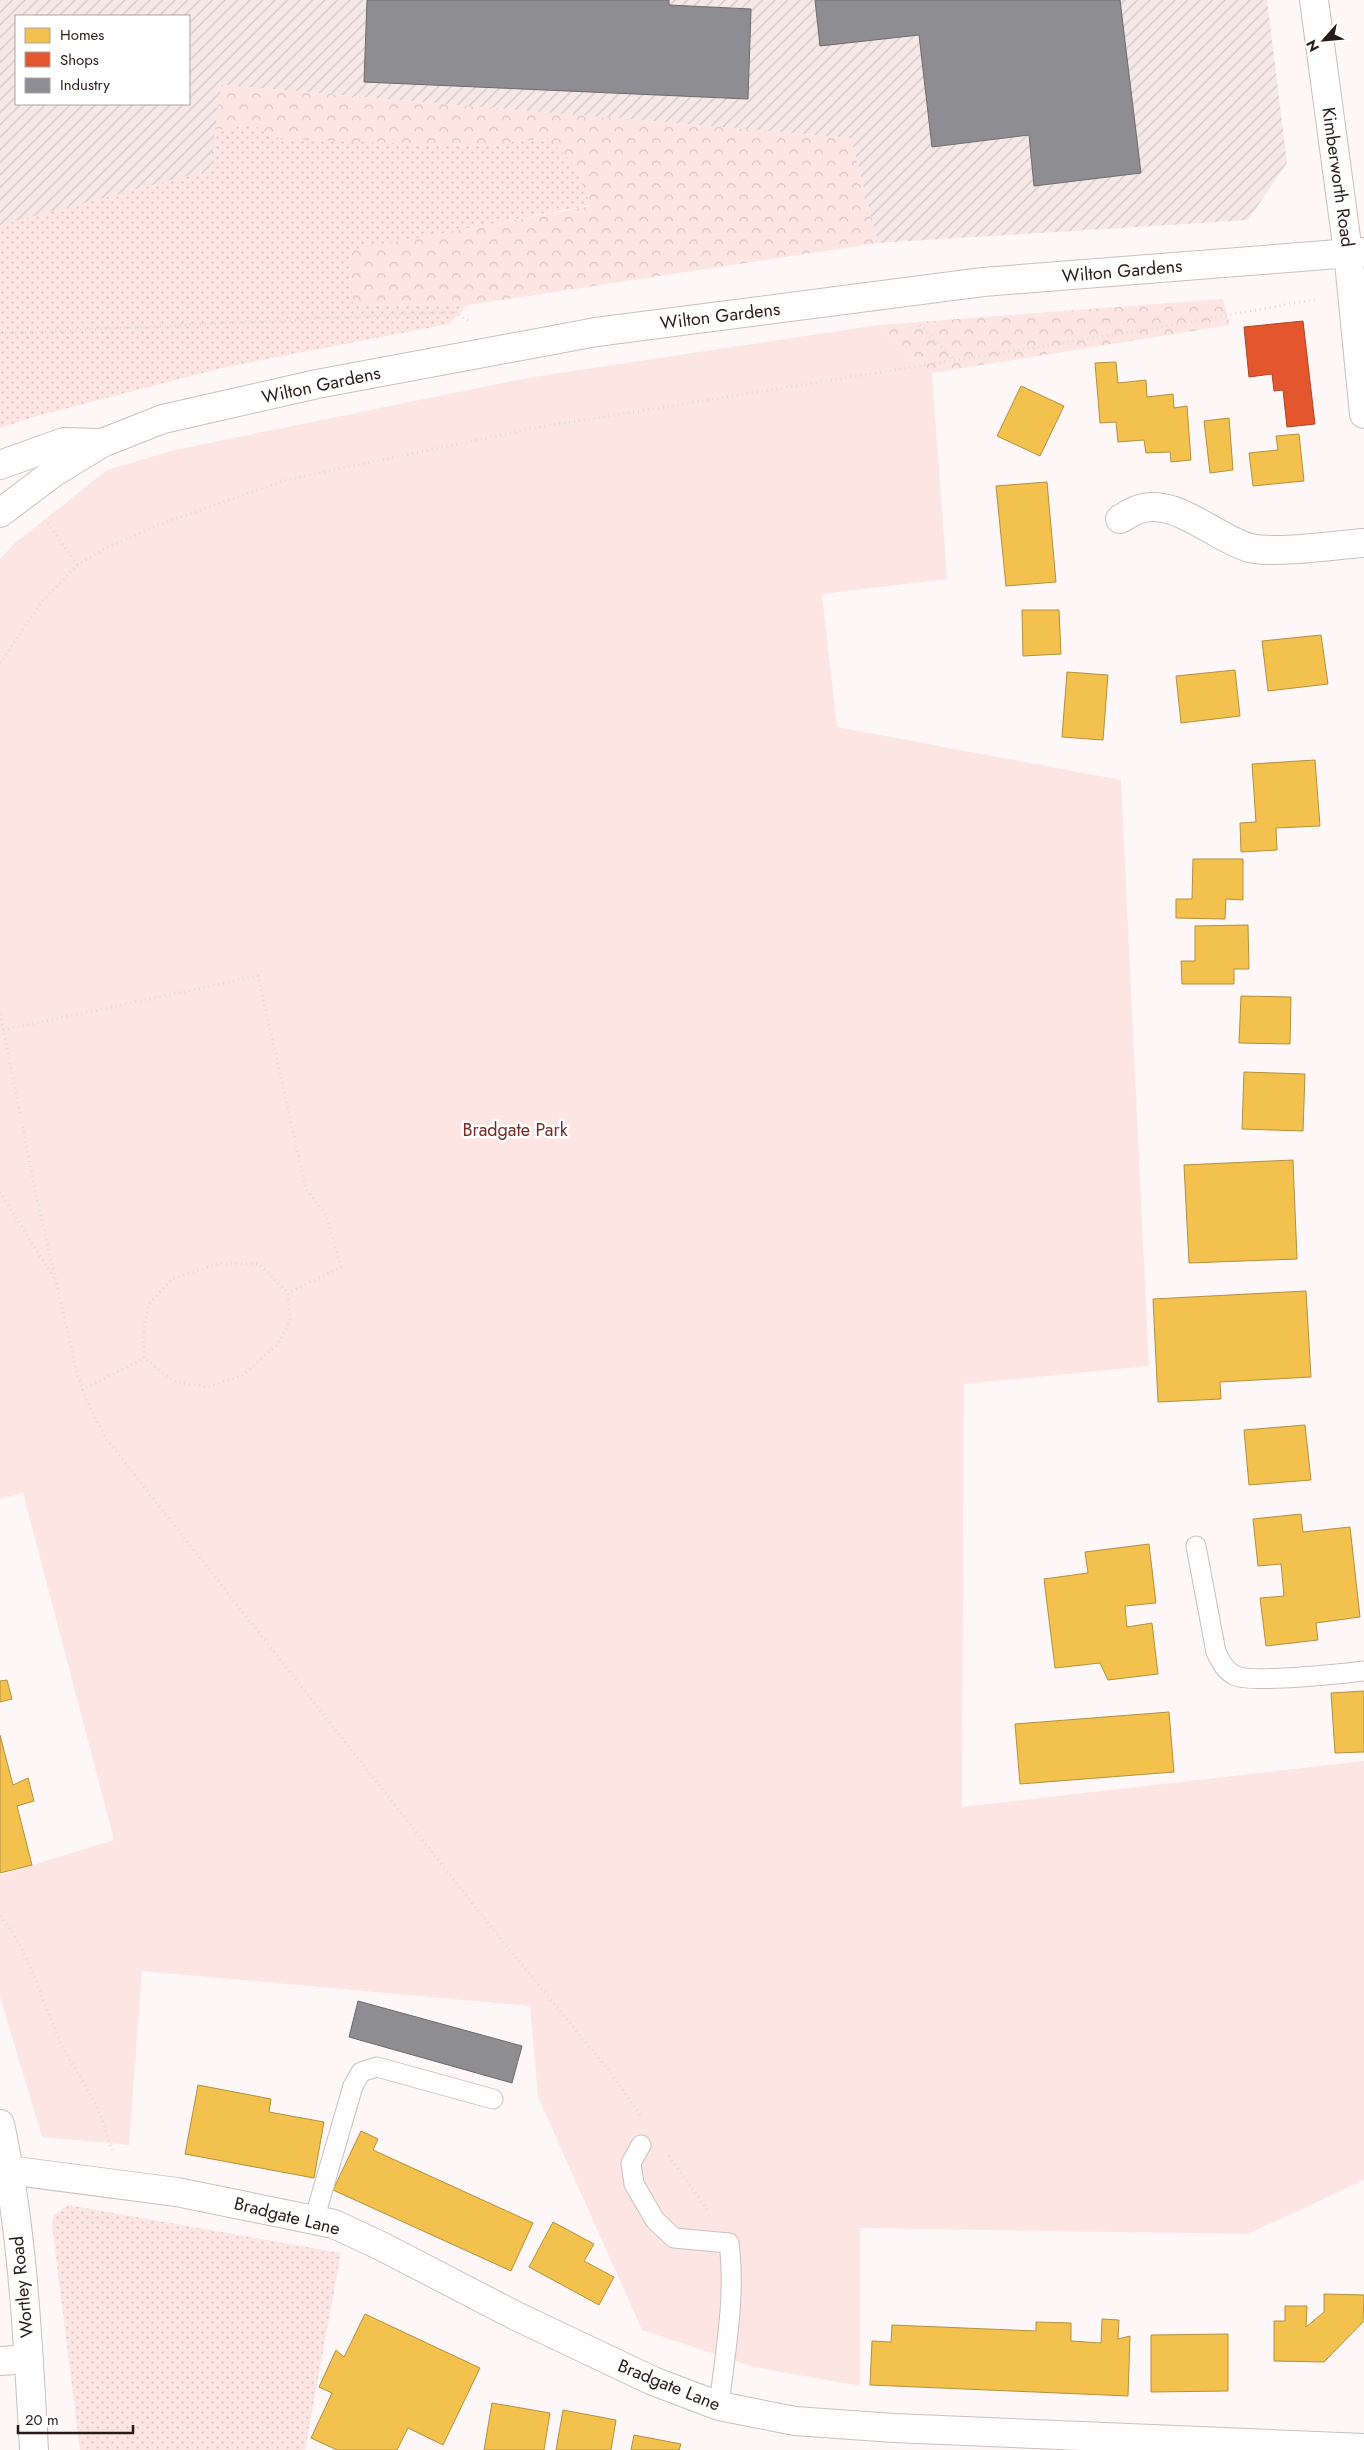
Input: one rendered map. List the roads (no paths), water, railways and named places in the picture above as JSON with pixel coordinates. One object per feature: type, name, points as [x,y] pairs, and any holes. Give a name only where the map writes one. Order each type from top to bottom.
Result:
[{"type":"street","name":"Kimberworth Road","points":[[1314,0],[1356,252],[1350,293],[1364,414]]},
{"type":"street","name":"Wilton Gardens","points":[[0,513],[52,473],[102,443],[163,419],[317,384],[596,332],[983,282],[1356,252]]},
{"type":"street","name":"Wilton Gardens","points":[[0,465],[64,442],[102,443]]},
{"type":"street","points":[[1120,519],[1138,509],[1158,507],[1185,515],[1227,540],[1251,548],[1278,549],[1364,543]]},
{"type":"street","name":"Wortley Road","points":[[0,2124],[29,2359],[34,2450]]},
{"type":"street","name":"Bradgate Lane","points":[[5,2169],[124,2184],[244,2204],[334,2224],[381,2246],[516,2316],[652,2381],[719,2406],[795,2421],[894,2428],[1364,2448]]},
{"type":"street","points":[[0,2361],[29,2359]]},
{"type":"lane","points":[[1196,1546],[1216,1652],[1224,1668],[1237,1676],[1258,1678],[1342,1674],[1364,1671]]},
{"type":"lane","points":[[314,2220],[353,2086],[361,2072],[377,2067],[493,2099]]},
{"type":"lane","points":[[640,2145],[631,2163],[634,2184],[655,2220],[674,2238],[729,2243],[732,2277],[719,2406]]},
{"type":"park label","name":"Bradgate Park","points":[[515,1130]]}]
